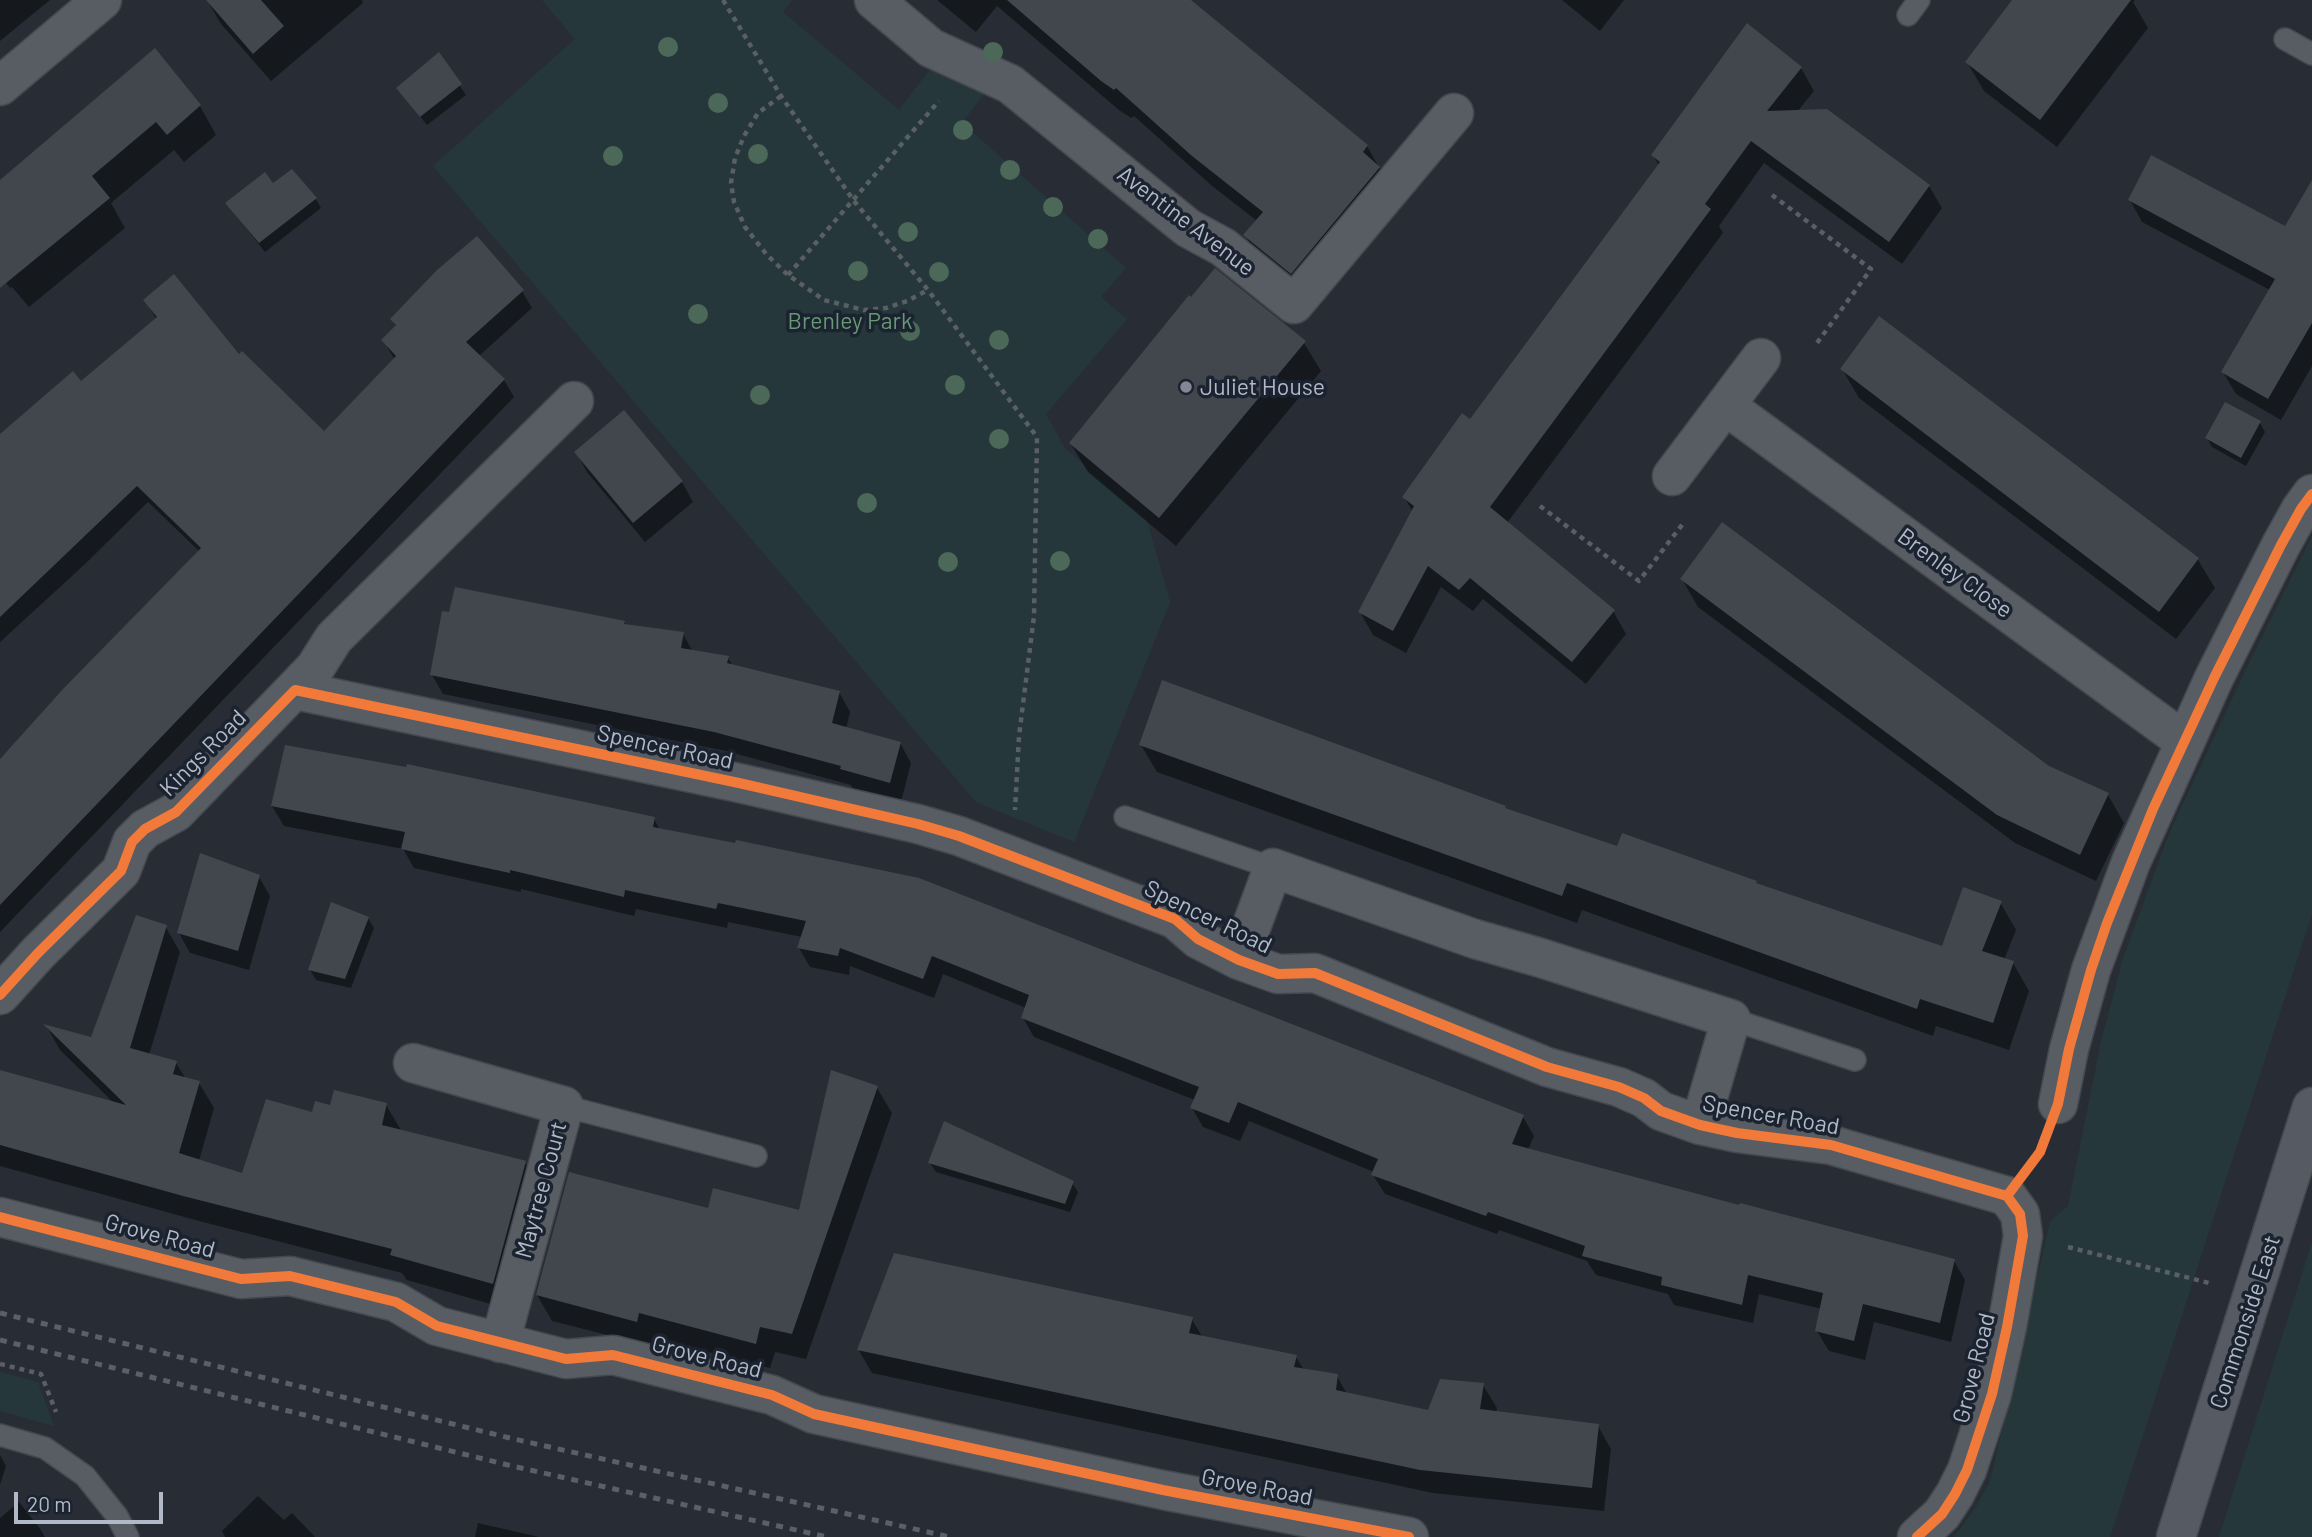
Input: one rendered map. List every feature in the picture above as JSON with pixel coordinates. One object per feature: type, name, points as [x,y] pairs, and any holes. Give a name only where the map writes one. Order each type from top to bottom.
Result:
[{"type":"street","points":[[0,86],[102,0]]},
{"type":"street","name":"Aventine Avenue","points":[[874,0],[931,48],[1010,84],[1188,228],[1223,247],[1294,304],[1454,114]]},
{"type":"street","points":[[1672,476],[1761,358]]},
{"type":"street","name":"Kings Road","points":[[0,995],[38,953],[121,871],[132,842],[145,829],[176,812],[315,668],[334,638],[573,401]]},
{"type":"street","name":"Brenley Close","points":[[1726,406],[2184,741]]},
{"type":"street","points":[[2057,1104],[2069,1048],[2107,923],[2148,820],[2281,545],[2312,494]]},
{"type":"street","name":"Spencer Road","points":[[295,690],[766,789],[959,836],[1175,919],[1198,939],[1239,960],[1278,974],[1315,973],[1547,1067],[1619,1087],[1644,1098],[1661,1111],[1700,1125],[1737,1133],[1831,1145],[2007,1196]]},
{"type":"street","points":[[1273,868],[1475,939],[1731,1019]]},
{"type":"street","name":"Spencer Road","points":[[1239,960],[1273,868]]},
{"type":"street","name":"Spencer Road","points":[[1700,1125],[1731,1019]]},
{"type":"street","name":"Maytree Court","points":[[413,1063],[564,1106],[500,1343]]},
{"type":"street","name":"Commonside East","points":[[2176,1537],[2312,1107]]},
{"type":"street","name":"Grove Road","points":[[1917,1537],[1942,1514],[1968,1470],[1992,1394],[2023,1236],[2020,1214],[2007,1196]]},
{"type":"street","name":"Grove Road","points":[[0,1217],[241,1279],[290,1276],[396,1302],[437,1326],[566,1359],[613,1355],[772,1395],[814,1413],[1163,1490],[1409,1537]]},
{"type":"lane","points":[[2285,39],[2312,54]]},
{"type":"lane","points":[[1125,817],[1273,868]]},
{"type":"lane","points":[[1731,1019],[1855,1060]]},
{"type":"lane","points":[[564,1106],[756,1156]]},
{"type":"lane","points":[[0,1434],[45,1448],[85,1476],[117,1516],[128,1537]]},
{"type":"path","points":[[723,0],[781,96],[854,201],[928,290],[1037,437],[1034,616],[1019,736],[1016,807]]},
{"type":"path","points":[[788,275],[968,67]]},
{"type":"path","points":[[781,96],[758,113],[735,158],[731,183],[734,202],[745,227],[767,255],[788,275],[824,300],[864,310],[886,308],[928,290]]},
{"type":"path","points":[[1772,195],[1871,269],[1816,343]]},
{"type":"path","points":[[1540,506],[1639,580],[1692,511]]},
{"type":"path","points":[[2023,1236],[2210,1283]]},
{"type":"path","points":[[0,1364],[41,1374]]},
{"type":"green space","name":"Brenley Park","points":[[542,0],[792,0],[783,12],[899,110],[931,68],[986,91],[962,123],[1126,268],[1101,297],[1127,319],[1046,414],[1064,447],[1147,520],[1170,602],[1074,842],[976,802],[433,166],[575,39]]},
{"type":"green space","points":[[2312,536],[2312,914],[2110,1537],[1954,1537],[1976,1507],[1990,1481],[2050,1221],[2068,1206],[2101,1042],[2123,958],[2169,834]]},
{"type":"green space","points":[[2312,1242],[2312,1537],[2219,1537]]},
{"type":"green space","points":[[0,1372],[38,1382],[54,1426],[0,1411]]},
{"type":"building","points":[[206,0],[261,0],[284,26],[253,54]]},
{"type":"building","points":[[1007,0],[1191,0],[1368,145],[1363,152],[1380,167],[1291,274],[1243,235],[1263,212],[1192,156],[1116,88],[1114,90],[1101,81]]},
{"type":"building","points":[[2012,0],[2131,0],[2040,120],[1965,62]]},
{"type":"building","points":[[1747,23],[1802,67],[1767,111],[1827,109],[1930,185],[1889,242],[1751,141],[1705,204],[1711,209],[1490,507],[1615,610],[1572,662],[1470,578],[1459,590],[1428,566],[1393,631],[1358,612],[1414,506],[1402,497],[1462,413],[1470,419],[1660,162],[1651,155]]},
{"type":"building","points":[[155,48],[201,105],[167,135],[156,122],[92,176],[110,198],[0,288],[0,180]]},
{"type":"building","points":[[439,52],[462,84],[420,117],[396,88]]},
{"type":"building","points":[[2151,155],[2285,226],[2312,180],[2312,323],[2268,399],[2221,372],[2275,279],[2128,200]]},
{"type":"building","points":[[292,169],[317,198],[259,243],[225,203],[265,172],[273,183]]},
{"type":"building","points":[[477,236],[524,290],[466,342],[505,379],[0,905],[0,759],[64,688],[201,548],[137,486],[0,617],[0,434],[73,371],[81,381],[157,317],[143,300],[174,274],[239,354],[242,351],[324,431],[396,356],[381,340],[396,325],[390,319],[437,270]]},
{"type":"building","name":"Juliet House","points":[[1215,268],[1306,341],[1159,518],[1069,443],[1189,295],[1191,297]]},
{"type":"building","points":[[1879,316],[2199,558],[2159,612],[1840,369]]},
{"type":"building","points":[[2225,402],[2261,421],[2241,458],[2205,438]]},
{"type":"building","points":[[624,410],[683,481],[633,523],[574,452]]},
{"type":"building","points":[[1722,522],[2049,766],[2109,793],[2080,855],[1997,815],[1680,579]]},
{"type":"building","points":[[455,587],[625,621],[624,624],[684,632],[681,648],[729,656],[727,663],[840,691],[832,723],[901,742],[890,783],[840,769],[841,766],[714,732],[430,675],[442,611],[449,612]]},
{"type":"building","points":[[1162,680],[1506,806],[1505,808],[1617,846],[1622,833],[1757,881],[1756,883],[1942,946],[1963,887],[2002,901],[1982,951],[2014,961],[1993,1023],[1920,999],[1917,1009],[1567,883],[1562,896],[1139,745]]},
{"type":"building","points":[[285,745],[406,767],[407,764],[655,817],[653,827],[735,843],[736,840],[919,878],[1524,1115],[1512,1144],[1955,1259],[1940,1323],[1863,1304],[1854,1341],[1815,1331],[1823,1293],[1748,1275],[1742,1305],[1661,1285],[1662,1277],[1582,1256],[1585,1246],[1488,1212],[1486,1216],[1371,1175],[1378,1159],[1238,1102],[1229,1123],[1190,1108],[1199,1087],[1021,1018],[1029,995],[932,956],[923,979],[840,948],[838,956],[797,948],[806,921],[718,903],[716,909],[625,890],[624,897],[510,870],[510,873],[468,864],[401,849],[405,832],[271,806]]},
{"type":"building","points":[[200,853],[260,875],[238,951],[177,933]]},
{"type":"building","points":[[331,902],[369,917],[345,979],[308,970]]},
{"type":"building","points":[[136,915],[167,925],[130,1048],[177,1061],[173,1074],[200,1081],[179,1153],[242,1173],[266,1099],[312,1112],[315,1101],[330,1105],[334,1090],[387,1103],[382,1125],[526,1161],[493,1284],[390,1255],[392,1249],[183,1196],[0,1145],[0,1070],[126,1105],[43,1024],[91,1037]]},
{"type":"building","points":[[831,1070],[878,1086],[792,1334],[760,1327],[756,1344],[639,1313],[637,1322],[536,1295],[569,1172],[708,1208],[713,1188],[799,1210]]},
{"type":"building","points":[[944,1121],[1074,1181],[1065,1204],[928,1163]]},
{"type":"building","points":[[894,1253],[1193,1317],[1189,1333],[1297,1355],[1294,1367],[1338,1374],[1336,1390],[1428,1410],[1440,1379],[1484,1383],[1480,1409],[1599,1424],[1592,1488],[1420,1470],[857,1350]]},
{"type":"railway","points":[[0,1313],[514,1439],[950,1537]]},
{"type":"railway","points":[[0,1340],[508,1465],[827,1537]]},
{"type":"cycle path","points":[[2007,1196],[2040,1152],[2058,1104],[2069,1049],[2091,970],[2153,809],[2214,678],[2281,545],[2312,494]]},
{"type":"cycle path","points":[[0,995],[38,953],[121,871],[132,842],[145,829],[176,812],[295,690],[739,783],[959,836],[1175,919],[1198,939],[1239,960],[1278,974],[1315,973],[1547,1067],[1619,1087],[1644,1098],[1661,1111],[1700,1125],[1737,1133],[1831,1145],[2007,1196]]},
{"type":"cycle path","points":[[1917,1537],[1942,1514],[1955,1494],[1967,1470],[1992,1394],[2023,1236],[2020,1214],[2007,1196]]},
{"type":"cycle path","points":[[0,1217],[241,1279],[290,1276],[396,1302],[437,1326],[566,1359],[613,1355],[772,1395],[814,1414],[1163,1490],[1409,1537]]},
{"type":"place","name":"Juliet House","points":[[1186,387]]}]
